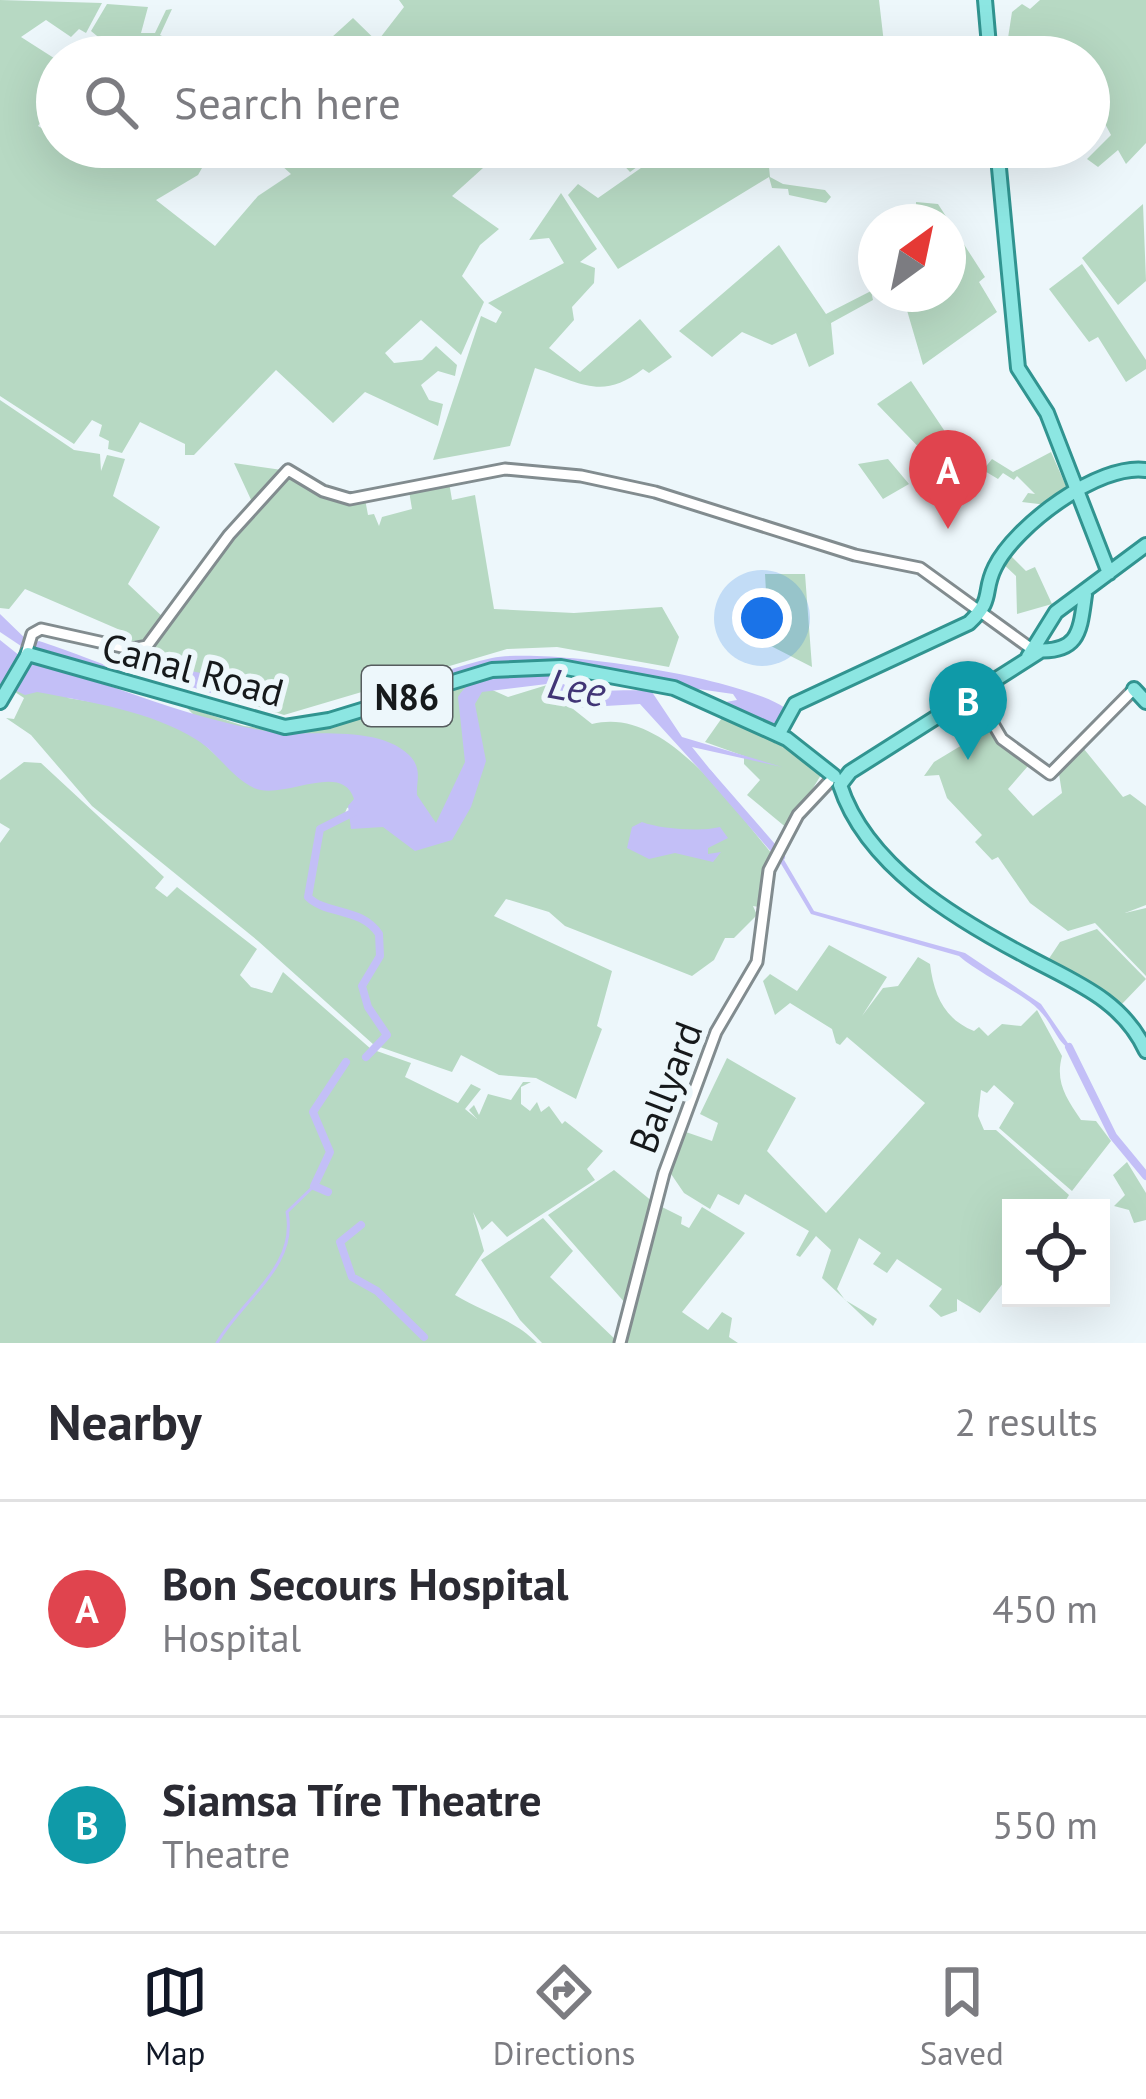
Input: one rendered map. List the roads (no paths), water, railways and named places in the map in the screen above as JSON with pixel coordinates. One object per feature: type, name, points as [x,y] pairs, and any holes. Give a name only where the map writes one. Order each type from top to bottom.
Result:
[{"type":"main road","points":[[985,0],[988,36]]},
{"type":"main road","points":[[999,168],[1016,361],[1047,412],[1109,573]]},
{"type":"main road","points":[[778,735],[792,706],[866,674],[985,612],[995,566],[1022,530],[1074,490],[1122,470],[1146,470]]},
{"type":"main road","points":[[1028,657],[1057,611],[1082,598],[1146,545]]},
{"type":"main road","points":[[835,782],[1028,657],[1054,651],[1078,635],[1086,616],[1082,598]]},
{"type":"main road","points":[[0,702],[28,647]]},
{"type":"main road","name":"Canal Road","points":[[28,647],[277,727],[329,720],[492,670],[544,665],[669,687],[778,735],[835,782]]},
{"type":"main road","name":"N86","points":[[835,782],[867,835],[905,874],[963,921],[1106,999],[1132,1024],[1146,1051]]},
{"type":"street","points":[[28,647],[41,628],[131,650],[147,646],[229,535],[286,470],[329,494],[350,499],[505,469],[640,488],[828,546],[920,568],[985,612],[1028,657]]},
{"type":"street","points":[[975,693],[996,731],[1050,774],[1120,704],[1142,697]]},
{"type":"street","name":"Ballyard","points":[[620,1343],[664,1173],[716,1032],[757,962],[765,882],[774,858],[798,815],[835,782]]},
{"type":"waterway","name":"Lee","points":[[708,773],[781,857]]},
{"type":"waterway","points":[[354,812],[320,829],[308,897],[363,919],[379,934],[380,956],[362,986],[368,1007],[387,1035],[366,1057]]},
{"type":"waterway","name":"Lee","points":[[1069,1047],[1113,1136],[1146,1176]]},
{"type":"waterway","points":[[328,1192],[314,1186],[330,1152],[313,1112],[346,1062]]},
{"type":"waterway","points":[[217,1343],[276,1266],[288,1232],[287,1212],[314,1186]]},
{"type":"waterway","points":[[361,1225],[340,1242],[352,1277],[377,1291],[424,1337]]},
{"type":"place","name":"Bon Secours Hospital","points":[[948,529]]},
{"type":"place","name":"Siamsa Tíre Theatre","points":[[968,760]]}]
